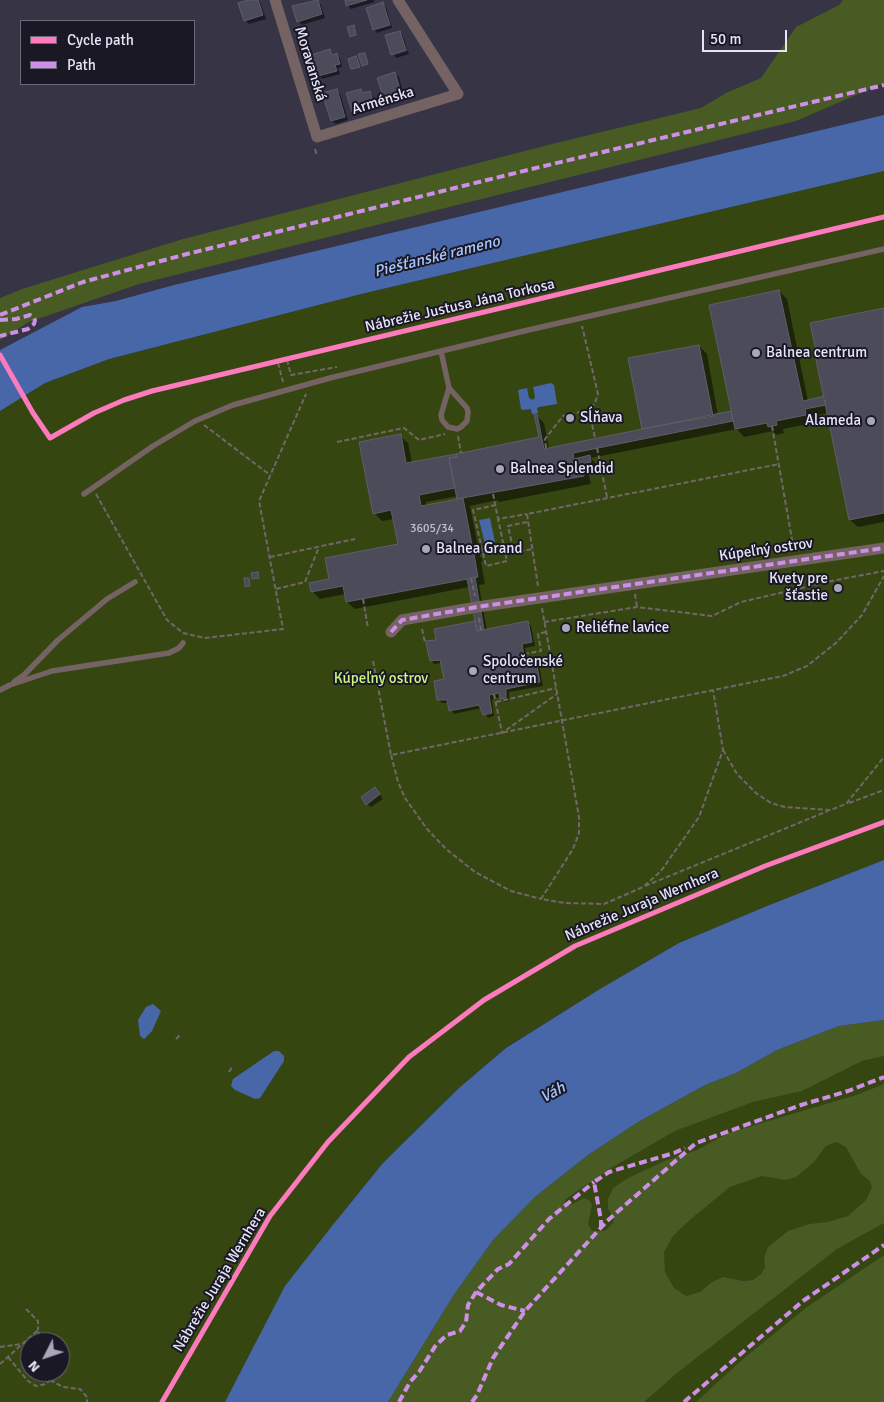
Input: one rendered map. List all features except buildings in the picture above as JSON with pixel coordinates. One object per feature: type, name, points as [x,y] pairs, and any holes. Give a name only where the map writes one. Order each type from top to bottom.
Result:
[{"type":"street","name":"Moravanská","points":[[275,0],[317,137]]},
{"type":"street","name":"Arménska","points":[[317,137],[458,94],[398,0]]},
{"type":"street","name":"Kúpeľný ostrov","points":[[391,632],[402,620],[420,616],[884,548]]},
{"type":"lane","points":[[84,494],[152,446],[195,421],[233,405],[441,351],[884,249]]},
{"type":"lane","points":[[441,351],[449,388],[441,415],[442,420],[448,427],[457,430],[467,421],[468,412],[467,408],[449,388]]},
{"type":"lane","points":[[10,685],[25,674],[58,640],[107,599],[135,582]]},
{"type":"lane","points":[[0,690],[52,672],[169,653],[180,648],[183,643]]},
{"type":"path","points":[[546,448],[544,439],[563,416],[589,410],[595,403],[598,394],[580,319]]},
{"type":"path","points":[[287,360],[291,375],[340,366]]},
{"type":"path","points":[[278,362],[285,390]]},
{"type":"path","points":[[95,493],[167,620],[183,633],[205,638],[283,629],[259,501],[306,393],[297,396]]},
{"type":"path","points":[[589,410],[595,438]]},
{"type":"path","points":[[212,422],[204,425],[270,475]]},
{"type":"path","points":[[772,426],[796,560]]},
{"type":"path","points":[[336,442],[404,428],[419,440],[457,430],[461,453]]},
{"type":"path","points":[[597,448],[608,498]]},
{"type":"path","points":[[498,519],[779,464]]},
{"type":"path","points":[[493,494],[496,505],[507,561],[486,566],[474,510],[496,505]]},
{"type":"path","points":[[527,514],[544,622],[579,817],[579,833],[573,849],[541,899]]},
{"type":"path","points":[[528,522],[508,526],[514,553],[532,549]]},
{"type":"path","points":[[270,557],[355,539]]},
{"type":"path","points":[[276,589],[305,582],[320,546]]},
{"type":"path","points":[[482,551],[504,546]]},
{"type":"path","points":[[544,622],[637,607],[712,616],[741,602],[884,571]]},
{"type":"path","points":[[391,754],[783,676],[807,666],[837,642],[862,615],[884,576]]},
{"type":"path","points":[[363,599],[368,628]]},
{"type":"path","points":[[420,616],[425,642]]},
{"type":"path","points":[[524,654],[541,651],[538,634],[546,632]]},
{"type":"path","points":[[373,661],[398,782],[405,798],[426,829],[446,849],[475,872],[511,891],[541,899],[565,903],[604,904],[830,810],[884,790]]},
{"type":"path","points":[[496,702],[556,688]]},
{"type":"path","points":[[713,690],[723,750],[737,774],[756,793],[771,803],[830,810]]},
{"type":"path","points":[[494,694],[502,733]]},
{"type":"path","points":[[502,733],[557,694]]},
{"type":"path","points":[[643,887],[661,871],[699,817],[723,750]]},
{"type":"path","points":[[846,804],[884,757]]},
{"type":"path","points":[[176,1039],[180,1035]]},
{"type":"path","points":[[229,1072],[232,1067]]},
{"type":"path","points":[[26,1309],[38,1321],[38,1330],[36,1332]]},
{"type":"path","points":[[0,1347],[20,1344]]},
{"type":"path","points":[[0,1364],[20,1346]]},
{"type":"path","points":[[8,1357],[20,1371]]},
{"type":"path","points":[[30,1382],[36,1386],[42,1386],[47,1382]]},
{"type":"path","points":[[54,1382],[63,1387],[80,1389],[87,1397],[87,1402]]},
{"type":"green space","points":[[843,0],[884,0],[884,83],[796,121],[139,284],[29,322],[0,340],[0,298],[22,289],[183,239],[556,143],[701,108],[726,93],[761,78],[796,27],[839,5]]},
{"type":"green space","name":"Kúpeľný ostrov","points":[[884,171],[884,860],[679,943],[505,1048],[459,1088],[383,1163],[332,1226],[243,1369],[225,1402],[0,1402],[0,411],[45,383],[109,359],[361,294]]},
{"type":"green space","points":[[884,1020],[884,1056],[862,1061],[802,1091],[753,1102],[675,1131],[611,1168],[566,1199],[565,1202],[571,1205],[584,1198],[590,1201],[592,1205],[588,1224],[592,1231],[605,1231],[613,1223],[614,1218],[608,1209],[608,1199],[613,1188],[628,1178],[667,1160],[697,1150],[728,1133],[856,1095],[884,1084],[884,1223],[837,1249],[677,1373],[644,1402],[388,1402],[453,1296],[493,1240],[536,1196],[588,1155],[638,1122],[705,1085],[736,1073],[777,1050],[839,1026]],"holes":[[[836,1142],[846,1147],[861,1174],[869,1180],[872,1187],[866,1200],[848,1216],[827,1222],[809,1224],[788,1231],[768,1247],[764,1258],[765,1267],[761,1274],[753,1280],[743,1281],[723,1277],[712,1282],[700,1292],[686,1296],[674,1288],[665,1272],[664,1252],[673,1236],[692,1218],[730,1187],[762,1176],[785,1180],[796,1177],[815,1161],[826,1146]]]},
{"type":"green space","points":[[884,1056],[884,1084],[856,1095],[728,1133],[697,1150],[667,1160],[613,1188],[608,1199],[608,1209],[614,1218],[613,1223],[605,1231],[592,1231],[588,1224],[592,1206],[584,1198],[571,1205],[565,1202],[566,1199],[611,1168],[675,1131],[753,1102],[802,1091],[862,1061]]},
{"type":"green space","points":[[836,1142],[846,1147],[861,1174],[869,1180],[872,1187],[866,1200],[848,1216],[827,1222],[809,1224],[788,1231],[768,1247],[764,1258],[765,1267],[761,1274],[753,1280],[743,1281],[723,1277],[712,1282],[700,1292],[686,1296],[674,1288],[665,1272],[664,1252],[673,1236],[692,1218],[730,1187],[762,1176],[785,1180],[815,1161],[826,1146]]},
{"type":"green space","points":[[884,1223],[884,1255],[807,1307],[743,1359],[696,1402],[644,1402],[677,1373],[837,1249]]},
{"type":"green space","points":[[884,1255],[884,1402],[696,1402],[743,1359],[807,1307]]},
{"type":"water","name":"Piešťanské rameno","points":[[884,115],[884,171],[361,294],[109,359],[45,383],[0,411],[0,350],[82,307],[116,301],[174,285]]},
{"type":"water","points":[[551,383],[554,385],[557,404],[539,407],[537,408],[538,413],[532,414],[531,409],[521,409],[518,390],[527,388],[529,398],[533,400],[535,397],[533,387]]},
{"type":"water","points":[[490,518],[495,542],[485,544],[479,520]]},
{"type":"water","name":"Váh","points":[[884,860],[884,1020],[839,1026],[777,1050],[736,1073],[705,1085],[638,1122],[588,1155],[536,1196],[493,1240],[453,1296],[388,1402],[225,1402],[285,1286],[332,1226],[383,1163],[459,1088],[506,1048],[600,989],[679,943]]},
{"type":"water","points":[[153,1004],[161,1011],[152,1031],[144,1039],[140,1036],[138,1020],[146,1007]]},
{"type":"water","points":[[274,1051],[279,1051],[284,1056],[284,1061],[260,1098],[255,1099],[235,1090],[231,1086],[233,1079]]},
{"type":"marked path","points":[[0,315],[83,282],[187,254],[884,85]]},
{"type":"marked path","points":[[0,320],[16,319],[30,315],[35,320],[34,324],[28,329],[0,336]]},
{"type":"marked path","points":[[391,632],[402,620],[477,607],[884,548]]},
{"type":"marked path","points":[[472,1402],[493,1358],[525,1311],[607,1221],[696,1143],[884,1077]]},
{"type":"marked path","points":[[601,1228],[594,1182],[609,1172],[685,1148]]},
{"type":"marked path","points":[[399,1402],[410,1382],[419,1372],[436,1345],[447,1335],[460,1331],[466,1322],[468,1305],[476,1292],[498,1269],[509,1264],[549,1219],[594,1182]]},
{"type":"marked path","points":[[684,1402],[803,1301],[884,1245]]},
{"type":"marked path","points":[[476,1292],[501,1305],[525,1311]]},
{"type":"cycle path","name":"Nábrežie Justusa Jána Torkosa","points":[[0,355],[33,413],[50,438],[94,413],[124,400],[152,391],[884,217]]},
{"type":"cycle path","name":"Nábrežie Juraja Wernhera","points":[[162,1402],[270,1216],[328,1142],[409,1057],[484,1000],[575,946],[765,866],[884,822]]},
{"type":"place","name":"Balnea centrum","points":[[756,353]]},
{"type":"place","name":"Sĺňava","points":[[570,418]]},
{"type":"place","name":"Alameda","points":[[871,421]]},
{"type":"place","name":"Balnea Splendid","points":[[500,469]]},
{"type":"place","name":"Balnea Grand","points":[[426,549]]},
{"type":"place","name":"Kvety pre šťastie","points":[[838,588]]},
{"type":"place","name":"Reliéfne lavice","points":[[566,628]]},
{"type":"place","name":"Spoločenské centrum","points":[[473,671]]}]
